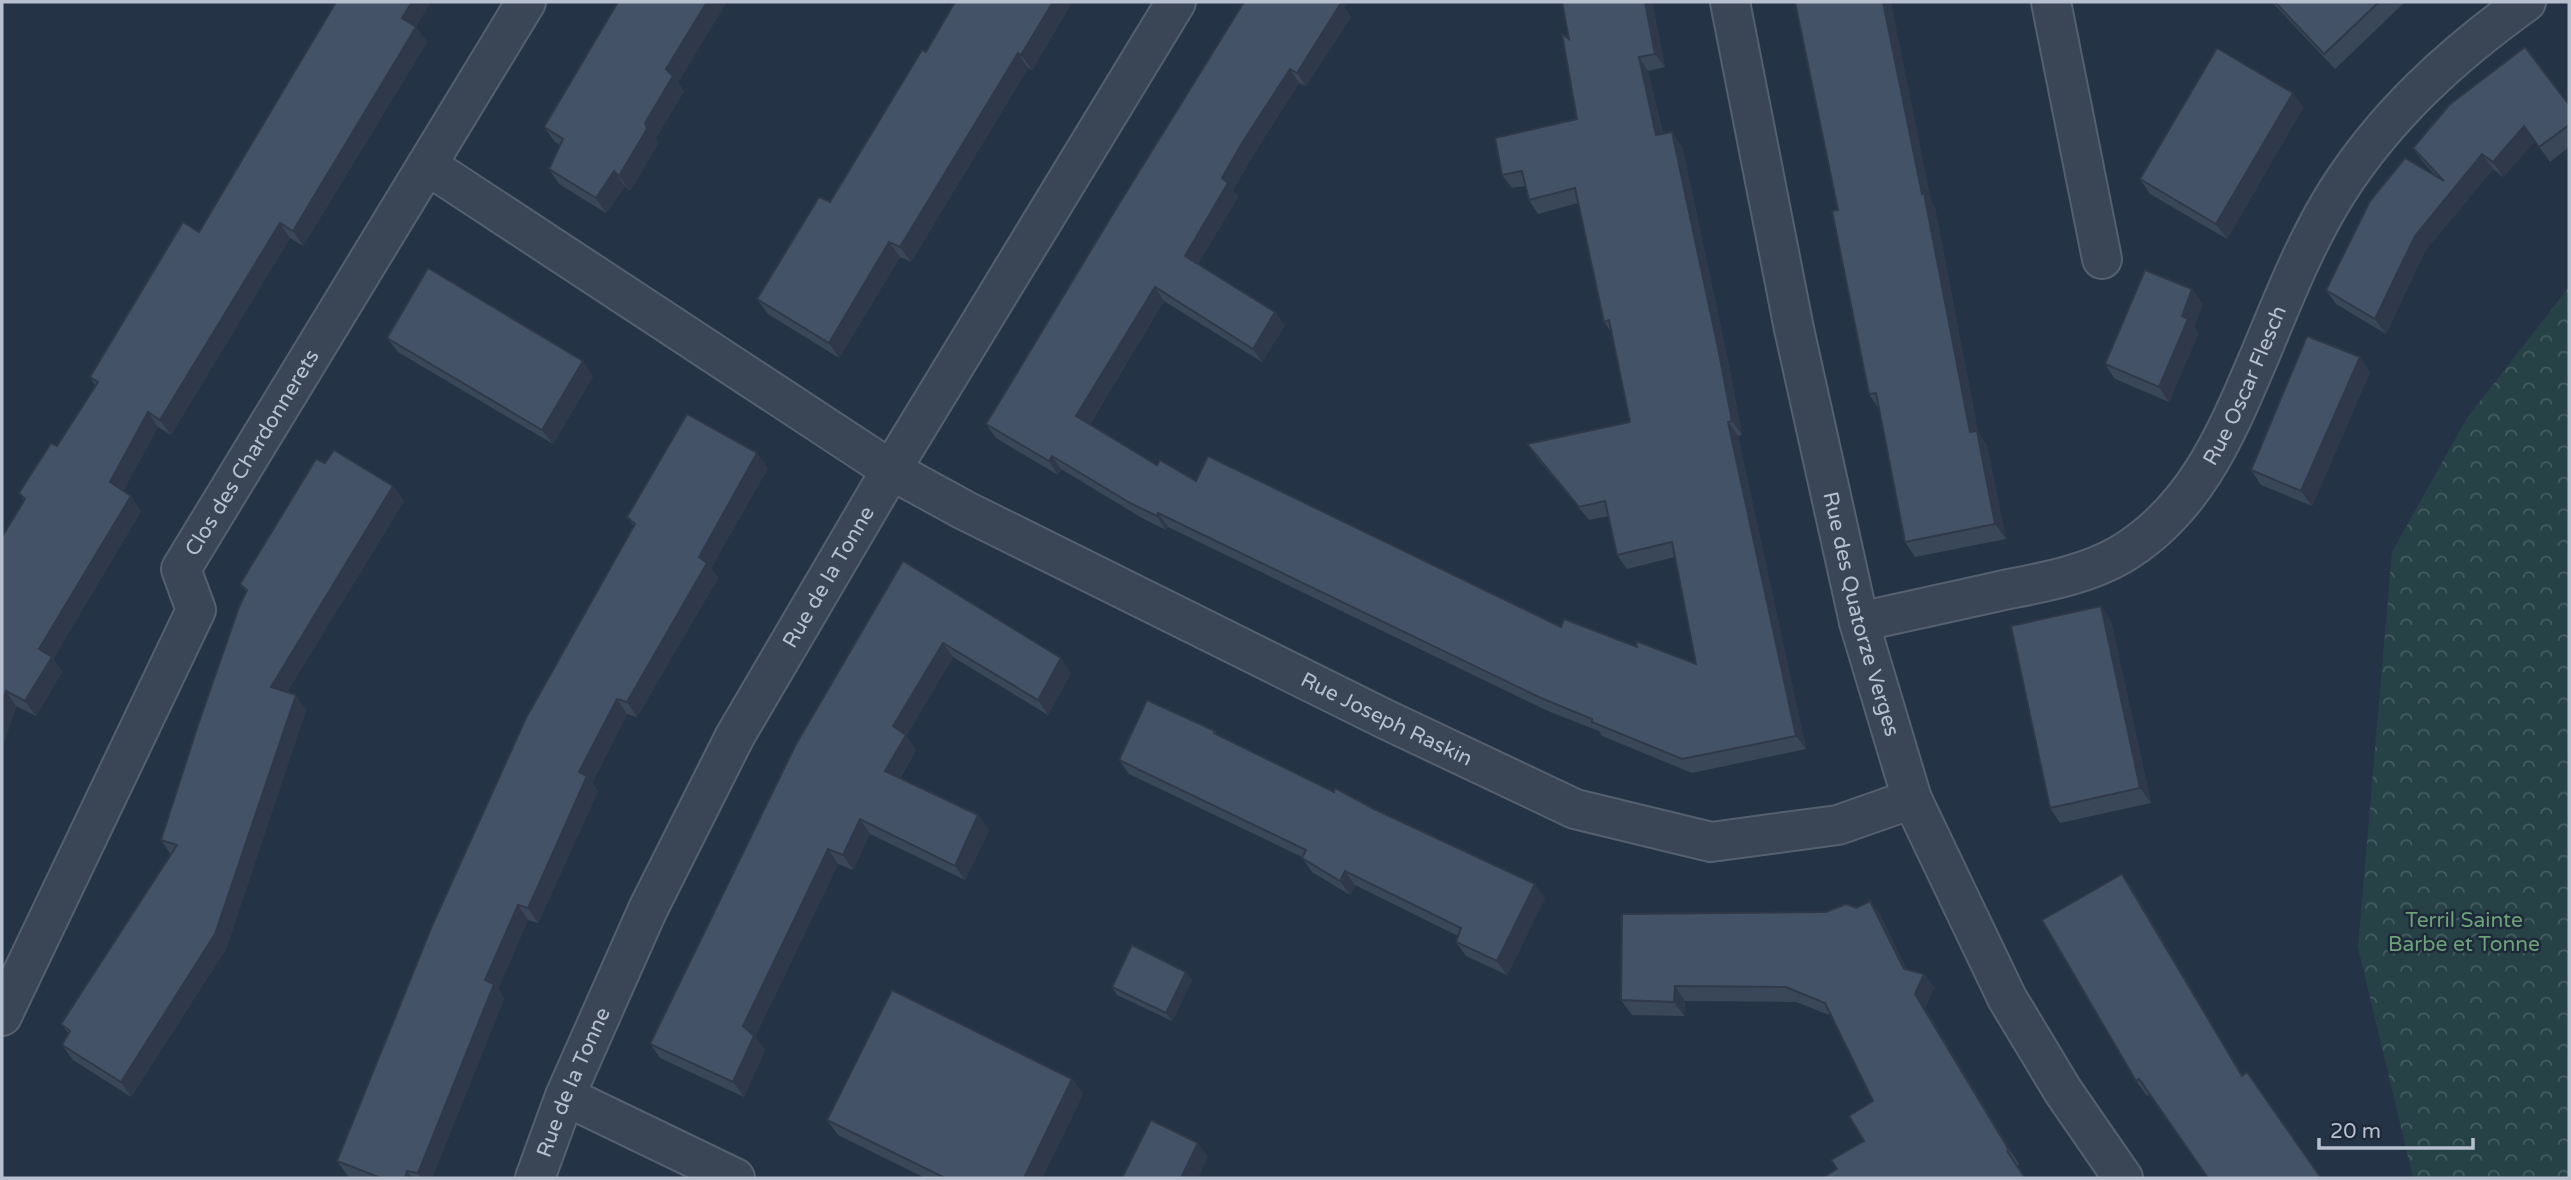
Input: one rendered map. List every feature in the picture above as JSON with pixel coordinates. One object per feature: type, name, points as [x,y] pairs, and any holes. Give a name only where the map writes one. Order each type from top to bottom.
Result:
[{"type":"street","name":"Clos des Chardonnerets","points":[[2,1016],[196,610],[181,569],[526,2]]},
{"type":"street","name":"Rue de la Tonne","points":[[535,1178],[565,1096],[649,909],[735,736],[891,470],[1176,2]]},
{"type":"street","name":"Rue des Quatorze Verges","points":[[1730,2],[1794,329],[1859,622],[1912,799],[2007,998],[2063,1091],[2123,1178]]},
{"type":"street","points":[[2051,2],[2102,259]]},
{"type":"street","name":"Rue Oscar Flesch","points":[[1859,622],[2082,572],[2120,555],[2152,533],[2179,507],[2202,477],[2307,249],[2336,194],[2369,146],[2432,76],[2476,37],[2526,2]]},
{"type":"street","points":[[426,165],[891,470]]},
{"type":"street","name":"Rue Joseph Raskin","points":[[891,470],[964,510],[1375,714],[1575,809],[1711,842],[1838,825],[1912,799]]},
{"type":"street","points":[[565,1096],[735,1178]]},
{"type":"green space","name":"Terril Sainte Barbe et Tonne","points":[[2569,287],[2569,1178],[2413,1178],[2358,947],[2392,552],[2467,418]]},
{"type":"building","points":[[336,2],[412,2],[402,18],[416,27],[293,231],[280,223],[160,420],[148,412],[110,482],[131,496],[39,649],[52,657],[25,701],[6,691],[2,703],[2,537],[25,499],[19,493],[51,443],[57,446],[98,382],[90,377],[183,222],[199,232]]},
{"type":"building","points":[[618,2],[707,2],[666,69],[673,76],[645,123],[647,129],[619,176],[614,171],[596,198],[549,169],[563,139],[544,127]]},
{"type":"building","points":[[955,2],[1053,2],[1021,55],[1018,53],[900,247],[889,242],[829,343],[757,299],[819,197],[830,202],[922,50],[926,52]]},
{"type":"building","points":[[1244,2],[1341,3],[1297,73],[1290,69],[1242,143],[1222,178],[1228,183],[1185,256],[1275,312],[1253,349],[1155,287],[1076,416],[1157,465],[1160,460],[1196,481],[1208,456],[1561,627],[1564,619],[1637,647],[1636,641],[1696,664],[1672,542],[1617,555],[1605,501],[1579,507],[1527,444],[1630,422],[1609,320],[1604,322],[1575,188],[1529,200],[1522,171],[1502,175],[1495,138],[1577,119],[1562,34],[1569,39],[1562,2],[1645,2],[1655,54],[1639,57],[1656,135],[1672,132],[1718,348],[1732,421],[1728,422],[1796,736],[1682,759],[1592,722],[1592,719],[1541,698],[1158,513],[1157,516],[1132,504],[1052,456],[1049,461],[986,424]]},
{"type":"building","points":[[1795,2],[1883,2],[1922,194],[1924,193],[1970,432],[1977,431],[1995,524],[1905,542],[1876,393],[1869,394],[1832,211],[1838,210]]},
{"type":"building","points":[[2275,2],[2379,2],[2324,54]]},
{"type":"building","points":[[2525,47],[2569,105],[2569,125],[2539,147],[2524,126],[2493,162],[2482,154],[2415,236],[2375,319],[2326,290],[2370,201],[2405,158],[2444,181],[2413,148],[2449,105]]},
{"type":"building","points":[[2217,48],[2293,93],[2216,224],[2140,179]]},
{"type":"building","points":[[428,268],[583,361],[542,430],[387,338]]},
{"type":"building","points":[[2145,270],[2192,289],[2182,316],[2188,319],[2159,387],[2105,364]]},
{"type":"building","points":[[2307,336],[2360,357],[2301,491],[2251,470]]},
{"type":"building","points":[[687,414],[757,453],[699,557],[707,563],[627,702],[617,699],[579,772],[587,776],[539,884],[528,908],[518,905],[485,980],[494,984],[418,1173],[407,1171],[405,1178],[381,1178],[337,1161],[432,926],[526,718],[635,524],[627,517]]},
{"type":"building","points":[[334,450],[393,486],[271,687],[296,695],[215,934],[121,1082],[62,1045],[70,1031],[61,1024],[177,845],[161,840],[198,725],[247,590],[240,584],[316,459],[325,463]]},
{"type":"building","points":[[903,561],[1061,658],[1038,700],[943,643],[893,726],[906,735],[885,771],[978,815],[955,866],[860,819],[843,855],[828,849],[743,1026],[754,1036],[733,1082],[650,1044],[795,746]]},
{"type":"building","points":[[2101,606],[2140,788],[2050,808],[2011,626]]},
{"type":"building","points":[[1147,700],[1215,731],[1214,733],[1334,792],[1335,788],[1535,884],[1497,961],[1456,942],[1461,928],[1345,871],[1340,881],[1302,858],[1306,850],[1119,760]]},
{"type":"building","points":[[2122,874],[2242,1076],[2247,1072],[2321,1178],[2208,1178],[2139,1079],[2136,1081],[2042,920]]},
{"type":"building","points":[[1870,901],[1904,969],[1924,974],[1915,994],[2025,1178],[1822,1178],[1837,1169],[1831,1160],[1864,1141],[1849,1116],[1873,1101],[1825,1003],[1786,987],[1675,986],[1674,1002],[1621,1000],[1622,914],[1826,912],[1846,904],[1856,908]]},
{"type":"building","points":[[1132,945],[1186,972],[1166,1013],[1112,987]]},
{"type":"building","points":[[892,990],[1072,1079],[1024,1178],[945,1178],[827,1120]]},
{"type":"building","points":[[1151,1120],[1198,1143],[1181,1178],[1122,1178]]}]
